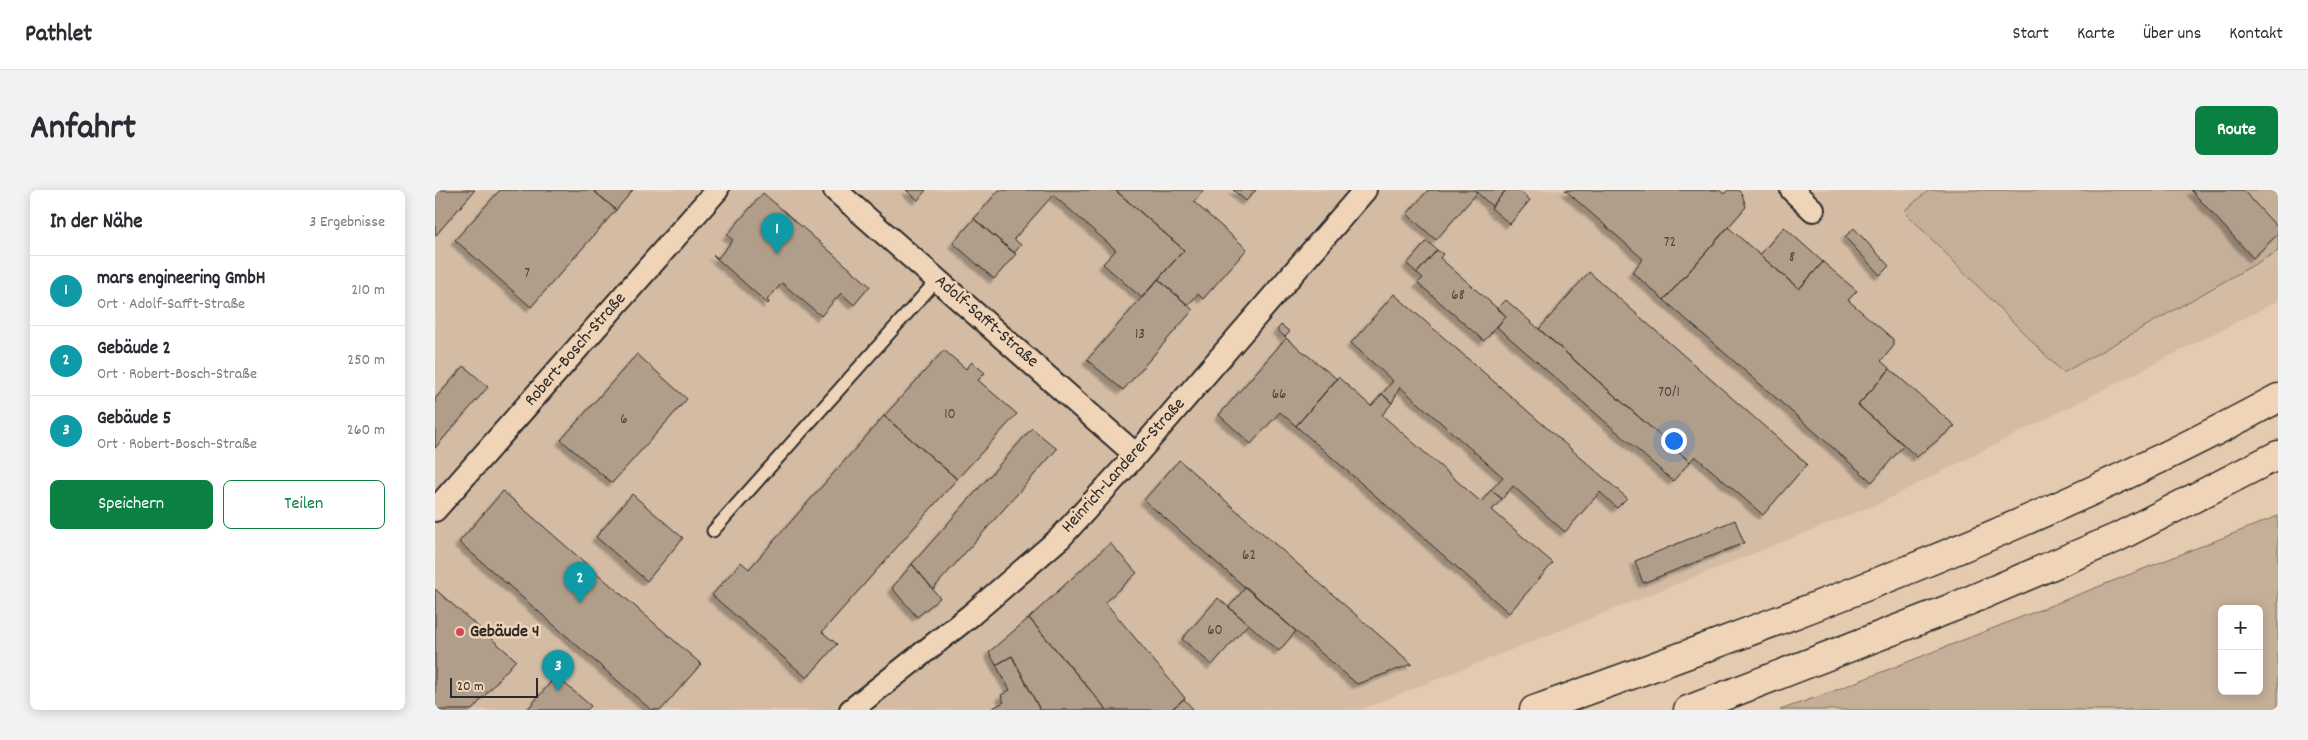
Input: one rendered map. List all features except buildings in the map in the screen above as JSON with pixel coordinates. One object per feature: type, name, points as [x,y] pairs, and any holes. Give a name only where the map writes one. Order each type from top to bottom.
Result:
[{"type":"highway","points":[[1534,710],[1708,647],[1911,569],[2080,498],[2278,398]]},
{"type":"highway","points":[[1688,710],[1954,607],[2116,538],[2278,455]]},
{"type":"street","name":"Robert-Bosch-Straße","points":[[435,510],[717,190]]},
{"type":"street","name":"Adolf-Safft-Straße","points":[[835,190],[1136,455]]},
{"type":"street","name":"Heinrich-Landerer-Straße","points":[[851,710],[971,615],[1060,538],[1136,455],[1365,190]]},
{"type":"street","points":[[1792,190],[1813,210]]},
{"type":"lane","points":[[713,531],[937,280]]},
{"type":"shaded area","points":[[435,190],[2278,190],[2278,301],[1878,504],[1360,710],[435,710]]},
{"type":"shaded area","points":[[1929,190],[2278,190],[2278,251],[2063,373],[1904,211]]},
{"type":"shaded area","points":[[2278,516],[2278,710],[1780,710],[1831,692]]},
{"type":"place","name":"mars engineering GmbH","points":[[777,254]]},
{"type":"place","name":"Gebäude 2","points":[[580,603]]},
{"type":"place","name":"Gebäude 4","points":[[460,632]]},
{"type":"place","name":"Gebäude 5","points":[[558,691]]}]
